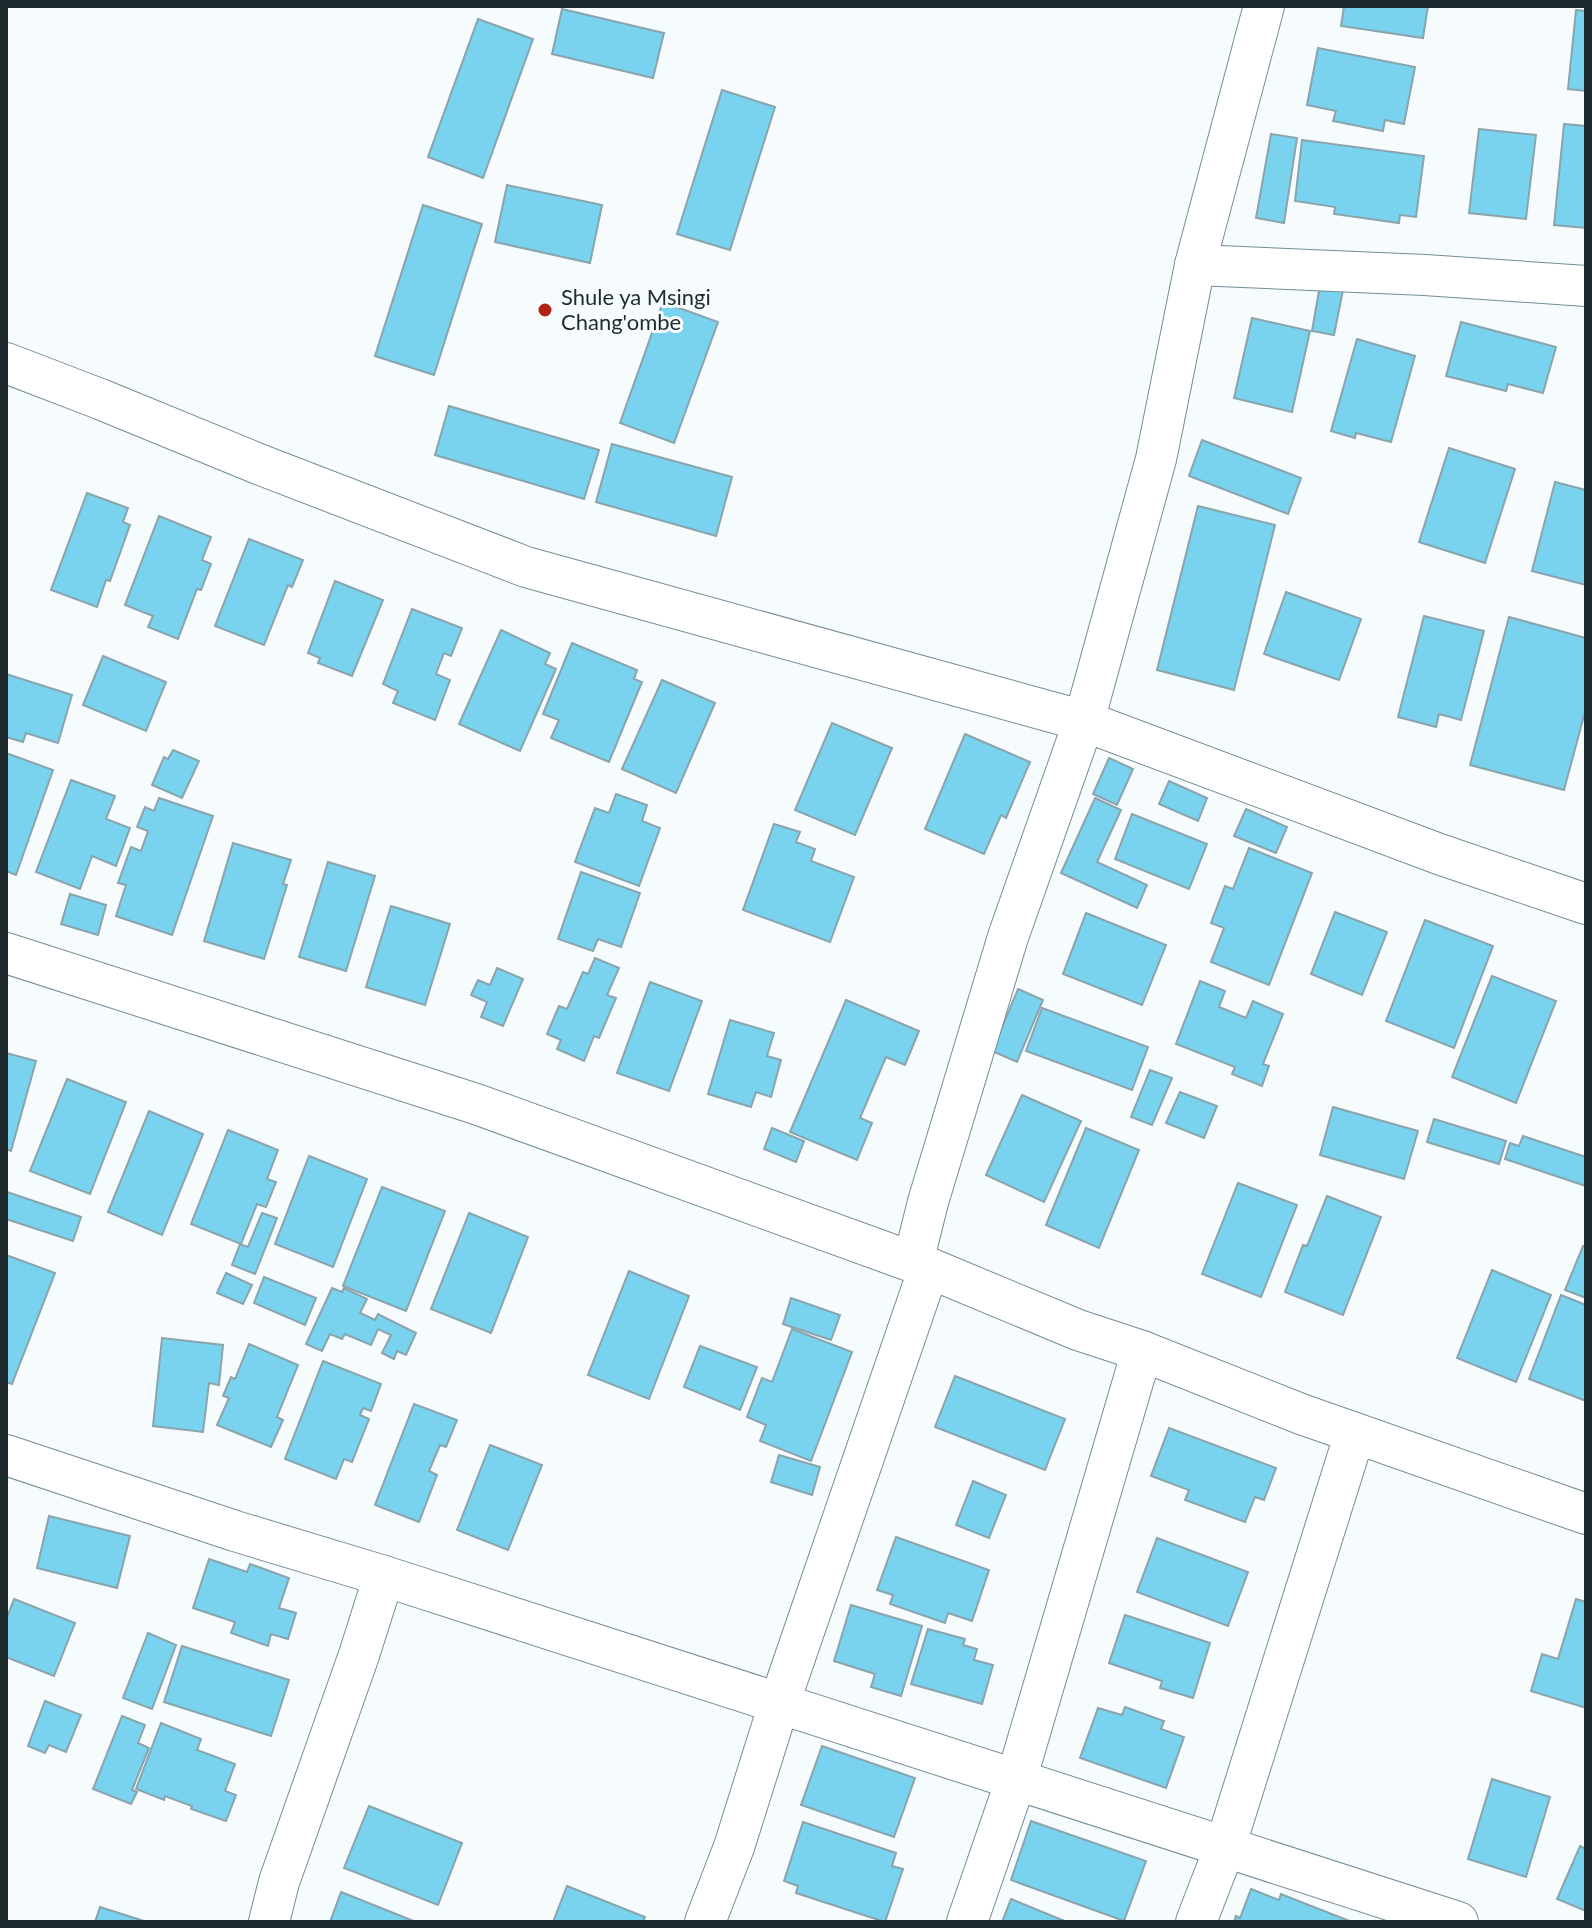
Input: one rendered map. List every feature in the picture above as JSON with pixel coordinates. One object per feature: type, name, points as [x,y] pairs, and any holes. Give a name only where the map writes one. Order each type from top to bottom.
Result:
[{"type":"street","points":[[705,1922],[734,1847],[921,1265],[928,1202],[1008,937],[1084,721],[1156,459],[1195,265],[1264,6]]},
{"type":"street","points":[[1195,265],[1586,286]]},
{"type":"street","points":[[6,363],[526,567],[1084,721],[1425,848],[1586,904]]},
{"type":"street","points":[[6,953],[476,1104],[921,1265],[1078,1330],[1142,1351],[1287,1408],[1586,1514]]},
{"type":"street","points":[[967,1922],[1016,1780],[1142,1351]]},
{"type":"street","points":[[1196,1922],[1225,1847],[1355,1433]]},
{"type":"street","points":[[6,1455],[1458,1922]]},
{"type":"street","points":[[269,1922],[279,1882],[384,1576]]},
{"type":"building","points":[[1344,6],[1428,6],[1423,38],[1341,26]]},
{"type":"building","points":[[562,9],[664,33],[653,78],[552,54]]},
{"type":"building","points":[[1576,10],[1586,11],[1586,91],[1568,89]]},
{"type":"building","points":[[478,19],[533,39],[483,178],[428,157]]},
{"type":"building","points":[[1318,48],[1415,67],[1404,124],[1385,120],[1383,131],[1333,121],[1336,111],[1307,105]]},
{"type":"building","points":[[722,90],[775,107],[730,250],[677,234]]},
{"type":"building","points":[[1564,124],[1586,126],[1586,228],[1554,225]]},
{"type":"building","points":[[1479,129],[1536,135],[1526,219],[1469,213]]},
{"type":"building","points":[[1271,134],[1297,138],[1284,223],[1256,218]]},
{"type":"building","points":[[1302,140],[1424,156],[1416,217],[1400,215],[1399,223],[1334,214],[1335,207],[1295,201]]},
{"type":"building","points":[[507,185],[602,205],[590,263],[495,242]]},
{"type":"building","points":[[423,205],[482,224],[434,375],[375,356]]},
{"type":"building","points":[[1320,285],[1343,290],[1334,335],[1312,331]]},
{"type":"building","points":[[663,302],[718,322],[674,443],[620,423]]},
{"type":"building","points":[[1252,318],[1310,331],[1292,412],[1234,398]]},
{"type":"building","points":[[1461,322],[1556,347],[1543,393],[1508,384],[1506,391],[1446,376]]},
{"type":"building","points":[[1357,339],[1415,356],[1391,442],[1356,433],[1355,438],[1331,431]]},
{"type":"building","points":[[449,406],[599,450],[584,499],[435,455]]},
{"type":"building","points":[[1202,440],[1301,478],[1288,514],[1189,476]]},
{"type":"building","points":[[612,444],[732,477],[716,536],[596,502]]},
{"type":"building","points":[[1449,448],[1515,469],[1485,563],[1419,542]]},
{"type":"building","points":[[1555,482],[1586,490],[1586,585],[1532,571]]},
{"type":"building","points":[[87,493],[128,508],[123,522],[130,525],[97,607],[51,590]]},
{"type":"building","points":[[1198,506],[1275,525],[1234,690],[1157,670]]},
{"type":"building","points":[[159,516],[211,537],[202,560],[211,564],[201,590],[197,589],[178,639],[148,627],[153,616],[125,605]]},
{"type":"building","points":[[249,539],[303,560],[292,587],[288,585],[264,645],[215,626]]},
{"type":"building","points":[[335,581],[383,600],[352,676],[318,663],[320,658],[308,653]]},
{"type":"building","points":[[1286,592],[1361,619],[1339,680],[1264,654]]},
{"type":"building","points":[[412,609],[462,628],[451,656],[444,653],[436,674],[450,680],[435,720],[393,703],[398,691],[383,684]]},
{"type":"building","points":[[1424,616],[1484,631],[1461,720],[1439,714],[1436,727],[1398,717]]},
{"type":"building","points":[[1509,617],[1586,638],[1586,708],[1564,790],[1470,765]]},
{"type":"building","points":[[501,630],[550,653],[545,664],[556,669],[520,751],[459,724]]},
{"type":"building","points":[[572,643],[637,670],[634,679],[642,682],[609,762],[551,738],[559,720],[543,714]]},
{"type":"building","points":[[103,656],[166,682],[146,731],[83,705]]},
{"type":"building","points":[[6,674],[72,695],[58,743],[26,733],[23,742],[6,737]]},
{"type":"building","points":[[662,680],[715,703],[676,793],[622,769]]},
{"type":"building","points":[[832,723],[892,748],[855,835],[795,810]]},
{"type":"building","points":[[965,734],[1030,762],[1006,818],[1001,815],[984,854],[925,829]]},
{"type":"building","points":[[173,750],[199,761],[182,798],[152,785],[164,757],[168,759]]},
{"type":"building","points":[[6,753],[53,770],[16,875],[6,871]]},
{"type":"building","points":[[1109,758],[1133,769],[1117,805],[1093,794]]},
{"type":"building","points":[[71,780],[115,796],[106,819],[130,828],[116,866],[92,856],[80,889],[36,872]]},
{"type":"building","points":[[1169,781],[1207,798],[1198,821],[1159,804]]},
{"type":"building","points":[[616,794],[647,805],[642,821],[660,828],[639,886],[575,862],[595,808],[609,813]]},
{"type":"building","points":[[159,798],[213,816],[172,935],[116,916],[126,885],[118,883],[131,847],[141,851],[148,831],[137,827],[145,807],[154,811]]},
{"type":"building","points":[[1095,798],[1121,810],[1097,862],[1147,885],[1137,908],[1061,873]]},
{"type":"building","points":[[1246,809],[1287,827],[1276,853],[1234,836]]},
{"type":"building","points":[[1132,814],[1207,844],[1189,889],[1115,859]]},
{"type":"building","points":[[774,824],[800,832],[796,842],[815,849],[811,861],[854,877],[830,942],[743,910]]},
{"type":"building","points":[[233,843],[291,860],[283,884],[287,885],[264,959],[204,941]]},
{"type":"building","points":[[1249,848],[1312,873],[1269,985],[1211,962],[1224,928],[1211,923],[1225,886],[1233,889]]},
{"type":"building","points":[[328,862],[375,876],[346,971],[299,957]]},
{"type":"building","points":[[581,872],[640,893],[621,947],[598,939],[593,951],[558,939]]},
{"type":"building","points":[[70,894],[106,905],[98,935],[61,924]]},
{"type":"building","points":[[391,906],[450,924],[425,1005],[366,987]]},
{"type":"building","points":[[1335,912],[1387,932],[1362,995],[1311,974]]},
{"type":"building","points":[[1086,913],[1166,945],[1142,1005],[1063,974]]},
{"type":"building","points":[[1425,920],[1493,946],[1454,1048],[1386,1021]]},
{"type":"building","points":[[595,958],[619,968],[607,995],[616,998],[599,1038],[594,1036],[584,1061],[557,1049],[561,1040],[547,1034],[559,1006],[567,1009],[583,972],[588,974]]},
{"type":"building","points":[[497,968],[523,979],[503,1026],[481,1017],[487,1002],[471,995],[478,980],[490,985]]},
{"type":"building","points":[[1492,976],[1556,1001],[1516,1103],[1452,1077]]},
{"type":"building","points":[[1200,981],[1225,991],[1219,1007],[1246,1018],[1253,1001],[1283,1014],[1263,1064],[1269,1066],[1262,1086],[1232,1074],[1235,1067],[1176,1044]]},
{"type":"building","points":[[650,982],[702,1001],[669,1091],[617,1073]]},
{"type":"building","points":[[1018,989],[1043,1000],[1017,1062],[992,1051]]},
{"type":"building","points":[[846,1000],[919,1031],[905,1065],[886,1057],[860,1118],[872,1123],[857,1160],[790,1132]]},
{"type":"building","points":[[1042,1008],[1148,1047],[1132,1090],[1026,1051]]},
{"type":"building","points":[[730,1020],[774,1033],[767,1056],[781,1060],[771,1097],[756,1092],[751,1107],[708,1094]]},
{"type":"building","points":[[6,1053],[36,1061],[11,1151],[6,1149]]},
{"type":"building","points":[[1150,1070],[1172,1078],[1152,1125],[1131,1117]]},
{"type":"building","points":[[67,1079],[126,1102],[90,1194],[30,1171]]},
{"type":"building","points":[[1180,1092],[1217,1106],[1204,1138],[1166,1123]]},
{"type":"building","points":[[1022,1095],[1081,1121],[1044,1202],[986,1175]]},
{"type":"building","points":[[1333,1107],[1418,1131],[1404,1179],[1320,1155]]},
{"type":"building","points":[[149,1111],[203,1134],[162,1235],[108,1212]]},
{"type":"building","points":[[1434,1119],[1506,1141],[1499,1164],[1427,1142]]},
{"type":"building","points":[[772,1128],[804,1141],[796,1162],[764,1149]]},
{"type":"building","points":[[1086,1128],[1139,1150],[1099,1248],[1046,1225]]},
{"type":"building","points":[[228,1130],[278,1150],[267,1179],[276,1182],[266,1207],[257,1204],[241,1244],[191,1224]]},
{"type":"building","points":[[1523,1136],[1586,1157],[1586,1186],[1505,1159],[1510,1143],[1519,1146]]},
{"type":"building","points":[[309,1156],[367,1179],[333,1267],[275,1244]]},
{"type":"building","points":[[1238,1183],[1297,1205],[1261,1297],[1202,1274]]},
{"type":"building","points":[[382,1187],[445,1211],[406,1311],[343,1286]]},
{"type":"building","points":[[7,1192],[81,1217],[73,1241],[6,1219]]},
{"type":"building","points":[[1327,1196],[1381,1217],[1343,1315],[1285,1292]]},
{"type":"building","points":[[262,1213],[277,1218],[255,1274],[232,1265],[240,1244],[248,1247]]},
{"type":"building","points":[[469,1213],[528,1237],[491,1333],[431,1309]]},
{"type":"building","points":[[1583,1246],[1586,1247],[1586,1298],[1565,1290]]},
{"type":"building","points":[[6,1255],[55,1273],[12,1384],[6,1382]]},
{"type":"building","points":[[1492,1270],[1551,1295],[1516,1382],[1457,1358]]},
{"type":"building","points":[[629,1271],[689,1296],[649,1399],[588,1375]]},
{"type":"building","points":[[226,1273],[252,1285],[243,1304],[217,1293]]},
{"type":"building","points":[[264,1277],[316,1298],[305,1325],[254,1303]]},
{"type":"building","points":[[332,1288],[342,1292],[344,1288],[367,1299],[360,1313],[375,1320],[378,1314],[416,1333],[406,1355],[397,1351],[394,1359],[382,1353],[391,1335],[378,1329],[371,1345],[345,1334],[342,1339],[330,1334],[322,1351],[306,1344]]},
{"type":"building","points":[[1561,1295],[1586,1305],[1586,1401],[1529,1379]]},
{"type":"building","points":[[791,1298],[840,1315],[831,1340],[783,1324]]},
{"type":"building","points":[[792,1329],[852,1352],[811,1461],[760,1441],[766,1425],[747,1417],[762,1378],[772,1382]]},
{"type":"building","points":[[162,1338],[223,1345],[219,1385],[209,1383],[203,1432],[153,1426]]},
{"type":"building","points":[[249,1344],[298,1365],[277,1417],[283,1420],[271,1447],[217,1425],[229,1398],[223,1396],[231,1377],[235,1379]]},
{"type":"building","points":[[700,1346],[757,1367],[740,1410],[684,1387]]},
{"type":"building","points":[[323,1361],[381,1384],[371,1411],[363,1408],[360,1415],[369,1419],[352,1462],[344,1459],[336,1479],[285,1459]]},
{"type":"building","points":[[955,1376],[1065,1419],[1045,1470],[935,1427]]},
{"type":"building","points":[[414,1404],[457,1420],[446,1447],[440,1445],[429,1471],[437,1475],[419,1522],[375,1505]]},
{"type":"building","points":[[1169,1428],[1276,1468],[1264,1500],[1255,1497],[1245,1522],[1185,1500],[1189,1490],[1151,1476]]},
{"type":"building","points":[[490,1445],[542,1465],[508,1550],[457,1530]]},
{"type":"building","points":[[779,1455],[820,1467],[812,1495],[771,1482]]},
{"type":"building","points":[[973,1481],[1006,1495],[989,1538],[956,1525]]},
{"type":"building","points":[[49,1516],[130,1536],[117,1588],[37,1568]]},
{"type":"building","points":[[896,1537],[989,1570],[972,1621],[948,1613],[945,1623],[890,1604],[893,1595],[877,1590]]},
{"type":"building","points":[[1157,1538],[1248,1572],[1228,1626],[1137,1592]]},
{"type":"building","points":[[209,1559],[247,1572],[250,1564],[289,1578],[279,1608],[296,1613],[288,1639],[271,1634],[268,1646],[231,1633],[235,1622],[193,1608]]},
{"type":"building","points":[[14,1599],[75,1623],[54,1676],[6,1657],[6,1620]]},
{"type":"building","points":[[1576,1599],[1586,1602],[1586,1708],[1531,1691],[1542,1654],[1558,1659]]},
{"type":"building","points":[[851,1605],[922,1626],[901,1696],[871,1687],[875,1674],[834,1661]]},
{"type":"building","points":[[1125,1615],[1210,1643],[1193,1698],[1160,1688],[1162,1681],[1109,1663]]},
{"type":"building","points":[[928,1629],[965,1639],[963,1645],[977,1649],[974,1660],[993,1665],[982,1704],[911,1684]]},
{"type":"building","points":[[148,1633],[176,1645],[152,1709],[123,1698]]},
{"type":"building","points":[[182,1646],[289,1680],[271,1736],[164,1702]]},
{"type":"building","points":[[45,1701],[81,1715],[66,1752],[49,1745],[45,1753],[28,1746]]},
{"type":"building","points":[[1125,1707],[1164,1721],[1161,1729],[1184,1737],[1166,1788],[1080,1758],[1098,1708],[1122,1715]]},
{"type":"building","points":[[122,1716],[145,1725],[138,1743],[149,1748],[132,1790],[137,1792],[131,1804],[93,1789]]},
{"type":"building","points":[[161,1723],[201,1739],[197,1750],[235,1764],[225,1791],[236,1795],[226,1821],[165,1796],[164,1800],[136,1789]]},
{"type":"building","points":[[822,1746],[915,1778],[894,1837],[801,1805]]},
{"type":"building","points":[[1492,1779],[1550,1797],[1526,1877],[1468,1859]]},
{"type":"building","points":[[369,1806],[462,1843],[438,1905],[344,1868]]},
{"type":"building","points":[[1031,1821],[1146,1861],[1124,1921],[1011,1880]]},
{"type":"building","points":[[803,1822],[896,1853],[892,1866],[903,1869],[885,1922],[796,1893],[798,1886],[784,1881]]},
{"type":"building","points":[[1580,1846],[1586,1849],[1586,1911],[1557,1899]]},
{"type":"building","points":[[567,1886],[645,1917],[643,1922],[553,1922]]},
{"type":"building","points":[[1251,1889],[1279,1900],[1281,1894],[1352,1922],[1234,1922],[1236,1916],[1240,1918]]},
{"type":"building","points":[[341,1892],[416,1922],[330,1922]]},
{"type":"building","points":[[1011,1899],[1067,1922],[1002,1922]]},
{"type":"building","points":[[100,1907],[147,1922],[95,1922]]},
{"type":"place","name":"Shule ya Msingi Chang'ombe","points":[[545,310]]}]
